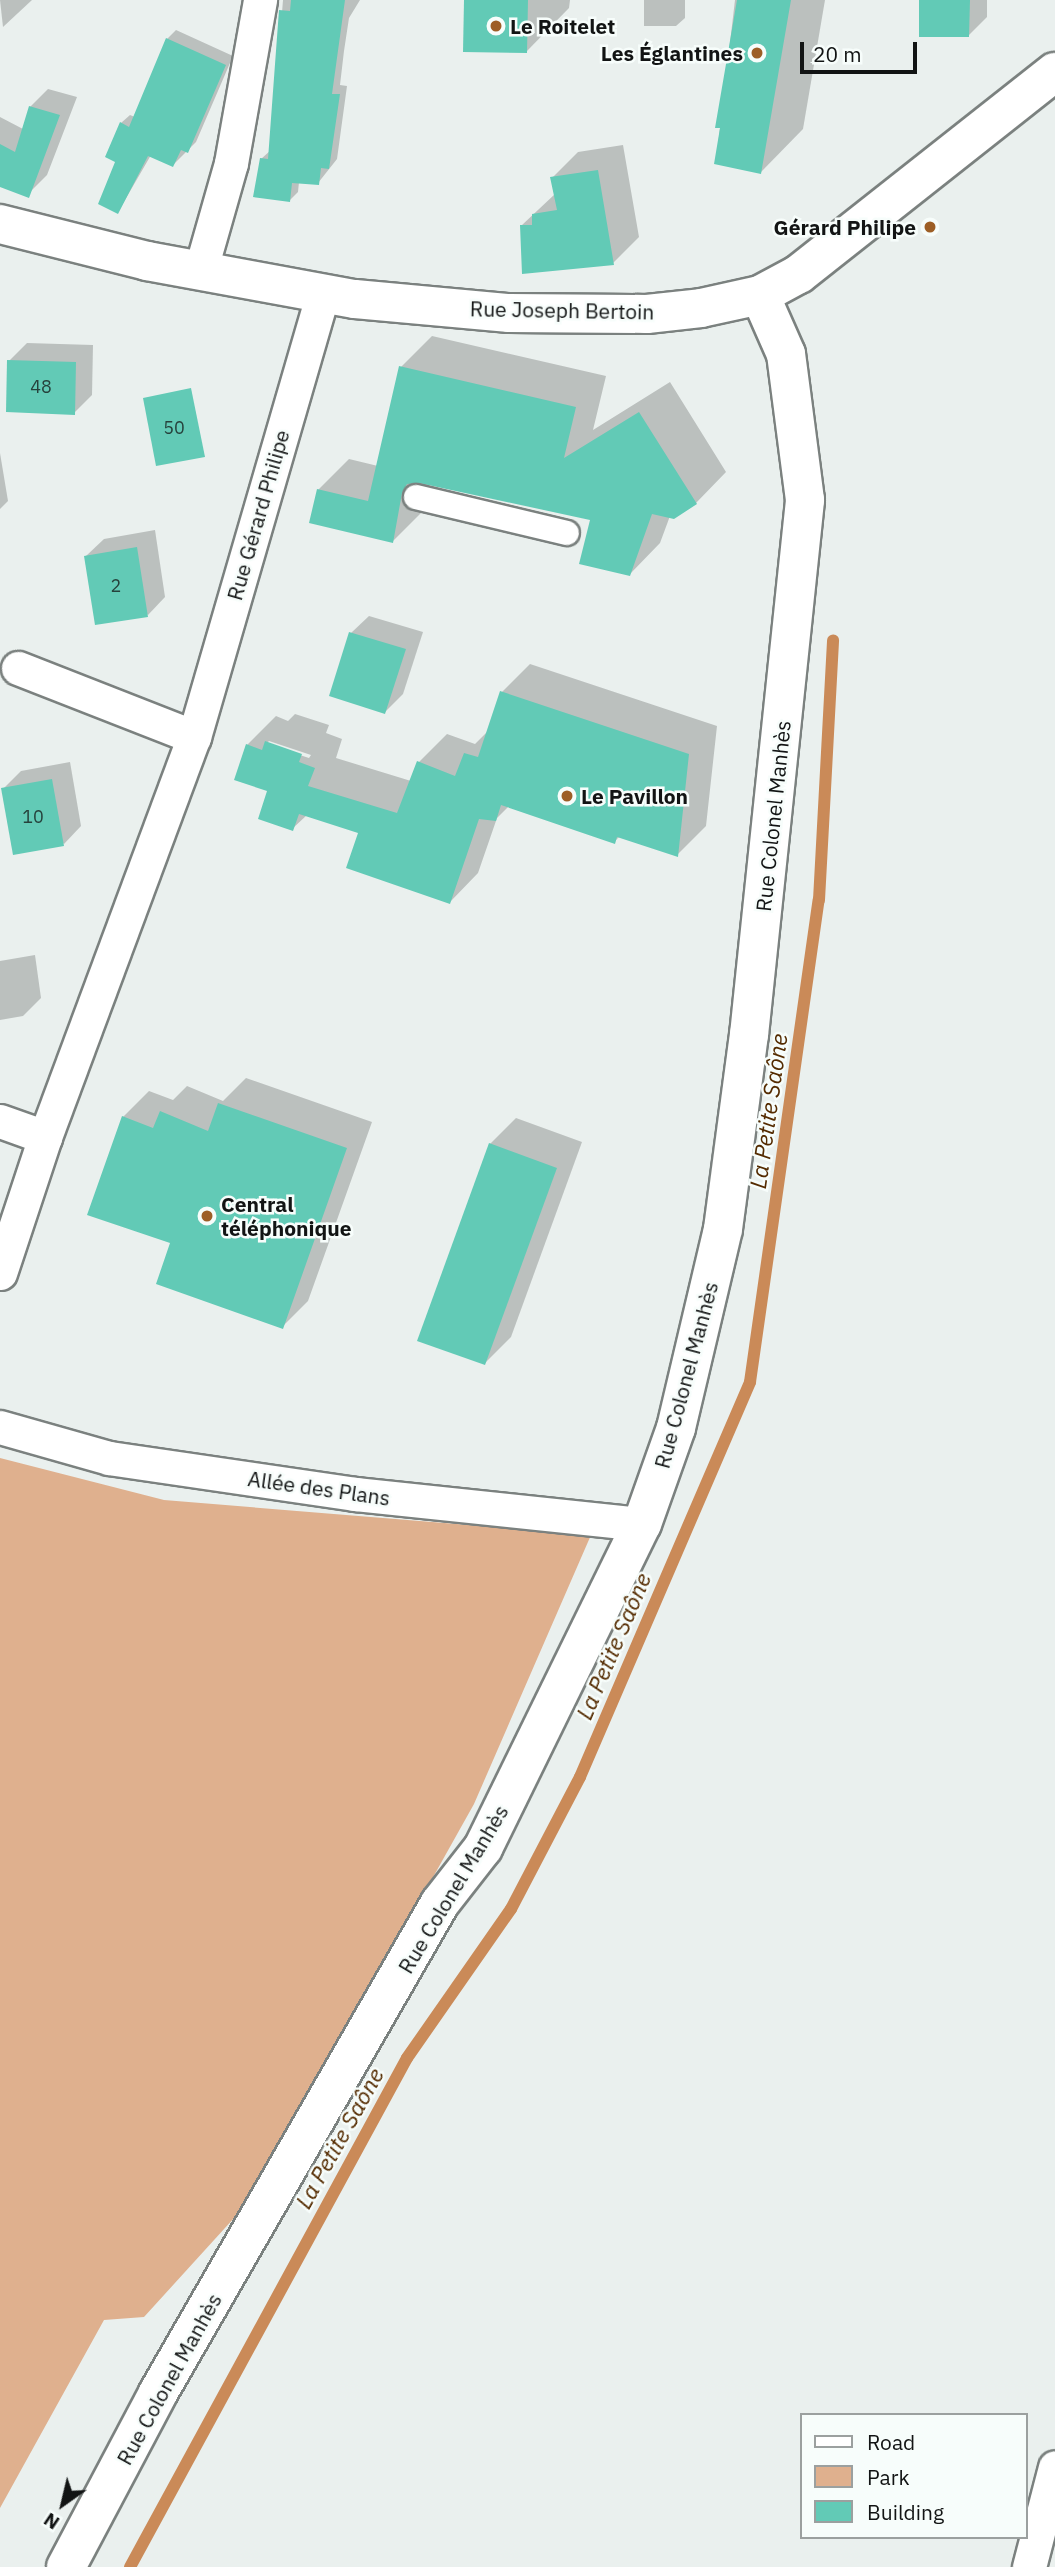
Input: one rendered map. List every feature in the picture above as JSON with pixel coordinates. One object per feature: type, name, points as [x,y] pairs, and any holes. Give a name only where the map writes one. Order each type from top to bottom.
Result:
[{"type":"street","points":[[200,272],[231,163],[260,0]]},
{"type":"street","name":"Rue Joseph Bertoin","points":[[0,224],[200,272],[413,305],[571,315],[701,308],[760,295],[799,274],[1055,72]]},
{"type":"street","name":"Rue Gérard Philipe","points":[[0,1273],[45,1137],[194,737],[323,293]]},
{"type":"street","name":"Rue Colonel Manhès","points":[[66,2567],[158,2393],[440,1903],[483,1848],[642,1524],[676,1428],[723,1228],[749,1035],[805,500],[786,354],[760,295]]},
{"type":"street","points":[[416,497],[567,533]]},
{"type":"street","points":[[18,668],[194,737]]},
{"type":"street","points":[[0,1121],[45,1137]]},
{"type":"street","name":"Allée des Plans","points":[[0,1427],[123,1460],[355,1494],[642,1524]]},
{"type":"street","points":[[1029,2567],[1055,2467]]},
{"type":"green space","points":[[0,1458],[164,1500],[591,1535],[474,1804],[255,2195],[144,2317],[104,2320],[0,2508]]},
{"type":"building","points":[[291,0],[345,0],[332,94],[340,94],[329,169],[321,168],[319,185],[292,183],[290,202],[253,197],[260,158],[268,159],[279,10],[290,11]]},
{"type":"building","name":"Le Roitelet","points":[[464,0],[528,0],[527,53],[463,52]]},
{"type":"building","name":"Les Églantines","points":[[737,0],[791,0],[761,174],[714,164],[720,128],[715,128]]},
{"type":"building","points":[[919,0],[970,0],[969,37],[919,37]]},
{"type":"building","points":[[166,38],[226,65],[188,153],[181,150],[173,167],[148,156],[118,214],[98,204],[115,162],[105,157],[120,122],[129,127]]},
{"type":"building","points":[[29,106],[60,115],[29,198],[0,187],[0,144],[15,152]]},
{"type":"building","points":[[598,170],[614,265],[522,274],[520,225],[532,225],[532,214],[557,210],[550,177]]},
{"type":"building","points":[[7,360],[76,362],[75,415],[6,412]]},
{"type":"building","points":[[399,366],[576,407],[564,458],[639,412],[697,504],[674,519],[652,514],[630,576],[579,564],[590,520],[419,483],[407,484],[402,493],[393,543],[309,523],[317,489],[368,501]]},
{"type":"building","points":[[191,388],[205,457],[156,466],[143,398]]},
{"type":"building","points":[[137,547],[148,617],[95,625],[84,556]]},
{"type":"building","points":[[349,632],[406,649],[385,714],[329,696]]},
{"type":"building","name":"Le Pavillon","points":[[500,691],[689,754],[678,857],[617,837],[615,844],[501,805],[496,821],[479,819],[450,904],[346,868],[358,833],[299,814],[293,831],[258,819],[267,791],[234,780],[246,744],[262,750],[265,741],[302,754],[299,762],[315,768],[308,786],[397,813],[417,761],[455,776],[464,753],[478,757]]},
{"type":"building","points":[[52,779],[64,846],[13,855],[1,788]]},
{"type":"building","name":"Central téléphonique","points":[[218,1103],[347,1148],[283,1329],[156,1284],[170,1243],[87,1215],[122,1116],[153,1128],[160,1111],[208,1131]]},
{"type":"building","points":[[489,1143],[557,1168],[485,1365],[417,1341]]},
{"type":"waterway","name":"La Petite Saône","points":[[130,2567],[407,2058],[511,1909],[580,1777],[750,1382],[819,900],[833,640]]},
{"type":"place","name":"Le Roitelet","points":[[496,26]]},
{"type":"place","name":"Les Églantines","points":[[757,53]]},
{"type":"place","name":"Gérard Philipe","points":[[930,227]]},
{"type":"place","name":"Le Pavillon","points":[[567,796]]},
{"type":"place","name":"Central téléphonique","points":[[207,1216]]}]
